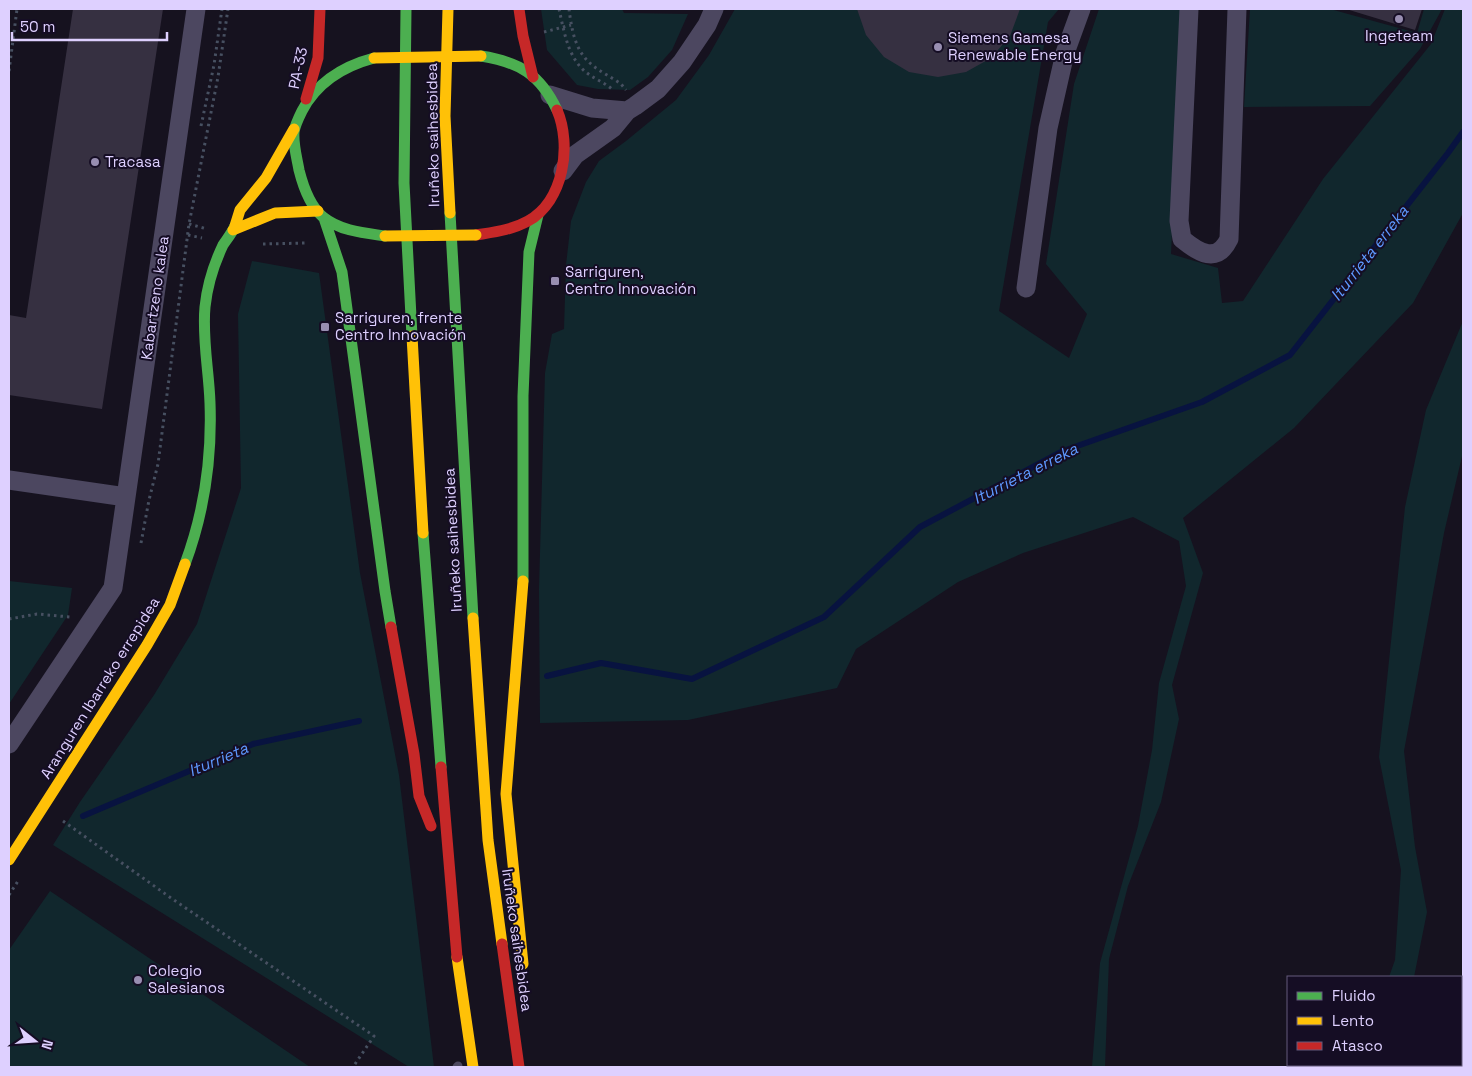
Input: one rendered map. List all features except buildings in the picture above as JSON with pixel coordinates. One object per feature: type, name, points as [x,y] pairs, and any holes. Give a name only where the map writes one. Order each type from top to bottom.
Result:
[{"type":"main road","name":"PA-33","points":[[305,103],[318,58],[320,9]]},
{"type":"main road","name":"Iruñeko saihesbidea","points":[[406,9],[404,183],[425,572],[455,937],[473,1067]]},
{"type":"main road","name":"Iruñeko saihesbidea","points":[[448,9],[445,116],[468,547],[488,840],[519,1067]]},
{"type":"main road","points":[[520,9],[523,36],[533,77]]},
{"type":"main road","points":[[305,103],[321,84],[358,61],[374,58],[481,56],[514,64],[533,77],[550,95],[562,122],[565,147],[563,170],[554,191],[538,215],[529,252],[523,396],[523,582],[506,794],[524,975]]},
{"type":"main road","name":"Aranguren Ibarreko errepidea","points":[[9,860],[147,645],[170,604],[190,551],[205,494],[209,451],[210,403],[204,338],[205,308],[211,276],[223,246],[233,230],[240,210],[266,178],[294,130],[305,103]]},
{"type":"main road","points":[[294,130],[295,151],[304,187],[329,228],[342,272],[385,591],[414,754],[419,796],[432,831],[426,758]]},
{"type":"main road","points":[[233,230],[275,213],[321,214],[348,230],[385,236],[476,235],[515,229],[538,215]]},
{"type":"main road","points":[[411,528],[409,460],[414,368]]},
{"type":"street","name":"Kabartzeno kalea","points":[[9,744],[113,588],[196,9]]},
{"type":"street","points":[[550,95],[592,108],[624,100],[635,106],[658,89],[682,62],[714,9]]},
{"type":"street","points":[[1026,288],[1048,128],[1064,53],[1081,9]]},
{"type":"street","points":[[1189,9],[1180,221],[1182,239],[1197,252],[1212,254],[1224,248],[1229,239],[1237,9]]},
{"type":"street","points":[[563,170],[575,155],[613,128],[624,100]]},
{"type":"street","points":[[9,480],[126,497]]},
{"type":"path","points":[[9,71],[17,9]]},
{"type":"path","points":[[149,500],[158,464],[190,224],[218,77],[228,9]]},
{"type":"path","points":[[559,9],[573,57],[585,72],[609,86],[624,100]]},
{"type":"path","points":[[569,9],[571,25],[577,45],[585,58],[621,84],[624,100]]},
{"type":"path","points":[[539,34],[571,25]]},
{"type":"path","points":[[182,222],[212,230]]},
{"type":"path","points":[[180,233],[207,240]]},
{"type":"path","points":[[256,244],[314,243]]},
{"type":"path","points":[[64,821],[171,898],[374,1036],[353,1067]]},
{"type":"shaded area","points":[[541,9],[622,9],[624,13],[688,14],[672,50],[648,77],[630,90],[598,89],[577,85],[547,50]]},
{"type":"shaded area","points":[[735,9],[1059,9],[1048,22],[999,311],[1069,358],[1087,314],[1046,264],[1074,84],[1099,9],[1182,9],[1171,254],[1218,268],[1222,303],[1243,301],[1323,179],[1431,44],[1445,9],[1463,9],[1463,213],[1413,303],[1294,428],[1183,518],[1203,573],[1172,685],[1179,719],[1161,802],[1128,886],[1109,959],[1105,1067],[1092,1067],[1100,963],[1138,826],[1152,750],[1159,683],[1186,586],[1179,541],[1133,517],[1023,553],[958,582],[856,649],[837,688],[688,720],[540,723],[539,589],[545,373],[552,334],[564,329],[566,265],[571,221],[586,182],[599,161],[676,100],[709,55]]},
{"type":"shaded area","points":[[1250,9],[1330,9],[1417,33],[1424,9],[1442,9],[1420,49],[1370,106],[1244,107]]},
{"type":"shaded area","points":[[252,261],[319,273],[360,573],[399,775],[434,1067],[409,1067],[53,845],[80,802],[154,695],[197,624],[241,488],[238,314]]},
{"type":"shaded area","points":[[1463,321],[1463,452],[1444,533],[1404,751],[1415,847],[1427,912],[1414,976],[1389,976],[1395,960],[1401,870],[1379,757],[1405,507],[1426,410]]},
{"type":"shaded area","points":[[9,581],[72,588],[68,615],[9,704]]},
{"type":"shaded area","name":"Colegio Salesianos","points":[[50,891],[310,1067],[9,1067],[9,950]]},
{"type":"waterway","name":"Iturrieta erreka","points":[[547,676],[601,663],[692,679],[824,617],[920,527],[1063,451],[1202,402],[1290,355],[1463,132]]},
{"type":"waterway","name":"Iturrieta","points":[[83,816],[253,744],[359,721]]},
{"type":"traffic: fast","points":[[406,9],[404,183],[412,336]]},
{"type":"traffic: fast","points":[[481,56],[507,62],[527,72],[543,87],[557,110]]},
{"type":"traffic: fast","points":[[374,58],[342,71],[315,92],[297,121],[294,142],[303,183],[311,202],[318,212],[330,222],[345,228],[385,236]]},
{"type":"traffic: fast","points":[[450,213],[473,618]]},
{"type":"traffic: fast","points":[[523,581],[523,396],[529,252],[538,215]]},
{"type":"traffic: fast","points":[[324,218],[342,272],[391,627]]},
{"type":"traffic: fast","points":[[185,564],[202,505],[210,444],[210,403],[204,331],[206,299],[217,260],[223,245],[235,226]]},
{"type":"traffic: fast","points":[[423,533],[441,767]]},
{"type":"traffic: slow","points":[[448,9],[445,116],[450,213]]},
{"type":"traffic: slow","points":[[374,58],[481,56]]},
{"type":"traffic: slow","points":[[235,226],[240,210],[266,178],[294,129]]},
{"type":"traffic: slow","points":[[233,230],[275,213],[318,211]]},
{"type":"traffic: slow","points":[[385,236],[476,235]]},
{"type":"traffic: slow","points":[[412,336],[423,533]]},
{"type":"traffic: slow","points":[[9,860],[147,645],[170,605],[185,564]]},
{"type":"traffic: slow","points":[[523,581],[506,794],[523,964]]},
{"type":"traffic: slow","points":[[473,618],[488,840],[502,944]]},
{"type":"traffic: slow","points":[[457,957],[473,1067]]},
{"type":"traffic: jam","points":[[306,99],[318,58],[320,9]]},
{"type":"traffic: jam","points":[[519,9],[523,36],[533,77]]},
{"type":"traffic: jam","points":[[476,235],[516,227],[540,212],[550,200],[562,171],[564,155],[562,124],[557,110]]},
{"type":"traffic: jam","points":[[391,627],[414,754],[419,796],[431,826]]},
{"type":"traffic: jam","points":[[441,767],[457,957]]},
{"type":"traffic: jam","points":[[502,944],[519,1067]]},
{"type":"place","name":"Ingeteam","points":[[1399,19]]},
{"type":"place","name":"Siemens Gamesa Renewable Energy","points":[[938,47]]},
{"type":"place","name":"Tracasa","points":[[95,162]]},
{"type":"place","name":"Sarriguren, Centro Innovación","points":[[555,281]]},
{"type":"place","name":"Sarriguren, frente Centro Innovación","points":[[325,327]]},
{"type":"place","name":"Colegio Salesianos","points":[[138,980]]}]
